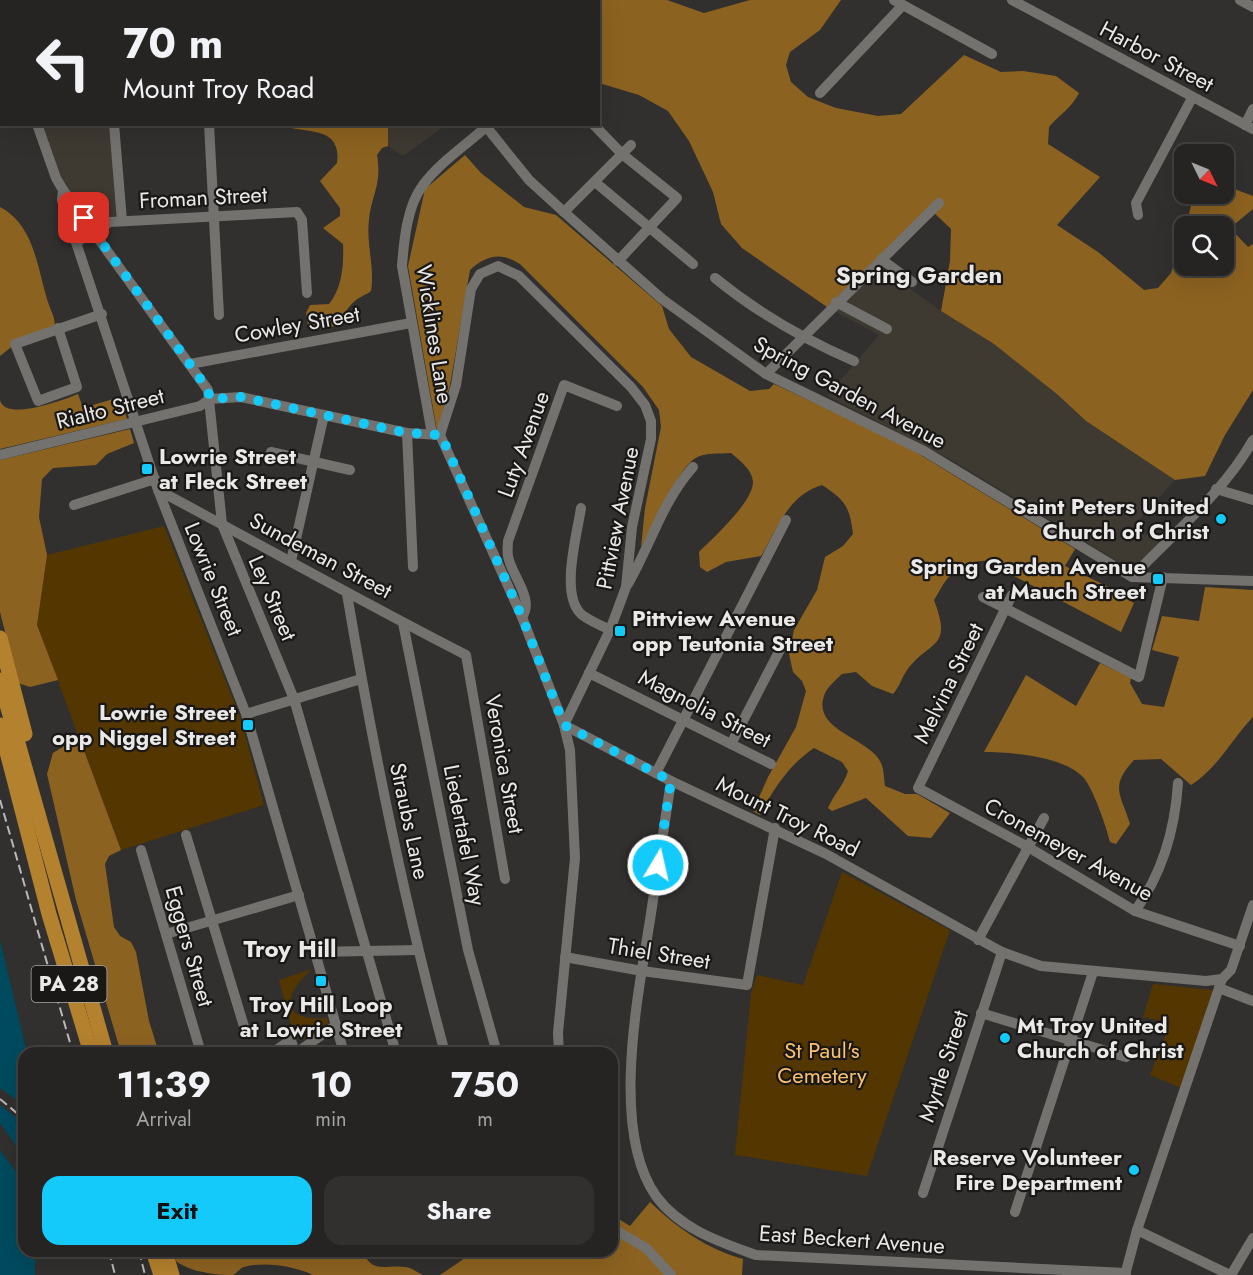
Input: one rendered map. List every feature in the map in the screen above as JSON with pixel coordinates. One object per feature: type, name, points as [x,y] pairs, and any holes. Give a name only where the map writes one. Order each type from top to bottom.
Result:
[{"type":"highway","points":[[0,638],[62,878],[80,968]]},
{"type":"highway","name":"PA 28","points":[[0,680],[104,1047]]},
{"type":"highway","name":"PA 28","points":[[0,725],[49,914],[89,1047]]},
{"type":"highway","points":[[0,757],[39,891],[49,914]]},
{"type":"highway","points":[[155,1257],[161,1275]]},
{"type":"highway","points":[[167,1257],[172,1275]]},
{"type":"street","name":"Harbor Street","points":[[1012,0],[1249,127]]},
{"type":"street","points":[[1240,0],[1253,7]]},
{"type":"street","points":[[820,93],[896,2],[992,54]]},
{"type":"street","points":[[1138,215],[1136,203],[1192,98]]},
{"type":"street","points":[[1249,127],[1253,109]]},
{"type":"street","name":"Lowrie Street","points":[[39,126],[56,178],[63,190],[62,200],[102,314],[156,484],[246,714],[342,1047]]},
{"type":"street","points":[[114,126],[122,221]]},
{"type":"street","points":[[209,126],[219,315]]},
{"type":"street","name":"Spring Garden Avenue","points":[[485,126],[529,180],[618,261],[686,318],[766,374],[924,451],[1132,577]]},
{"type":"street","name":"Wicklines Lane","points":[[436,435],[411,323],[402,266],[409,220],[423,184],[485,126]]},
{"type":"street","points":[[595,126],[622,154],[677,198],[618,261]]},
{"type":"street","points":[[564,212],[630,145]]},
{"type":"street","points":[[595,182],[693,264]]},
{"type":"street","name":"Ley Street","points":[[63,190],[208,390],[222,524],[294,699],[394,1047]]},
{"type":"street","points":[[766,374],[836,302],[939,203]]},
{"type":"street","name":"Froman Street","points":[[77,242],[105,224],[122,221],[297,212],[301,214],[307,293]]},
{"type":"street","points":[[881,259],[912,282]]},
{"type":"street","name":"Pittview Avenue","points":[[436,435],[456,385],[471,289],[484,270],[498,266],[505,267],[519,276],[631,387],[645,405],[651,421],[651,439],[632,528],[626,587],[610,630],[564,725]]},
{"type":"street","points":[[715,278],[747,304],[801,338],[854,361]]},
{"type":"street","points":[[836,302],[887,329]]},
{"type":"street","points":[[58,328],[77,387],[38,401],[15,344],[58,328],[102,314]]},
{"type":"street","name":"Cowley Street","points":[[190,364],[411,323]]},
{"type":"street","name":"Luty Avenue","points":[[522,617],[526,611],[526,600],[508,557],[508,541],[564,386],[617,406]]},
{"type":"street","name":"Rialto Street","points":[[0,455],[200,406],[210,399],[241,397],[407,433],[436,435]]},
{"type":"street","points":[[291,561],[324,415]]},
{"type":"street","points":[[407,433],[413,567]]},
{"type":"street","points":[[436,435],[522,617],[564,725],[570,750],[575,834],[559,1047]]},
{"type":"street","points":[[1132,577],[1242,460],[1253,440]]},
{"type":"street","points":[[271,452],[350,470]]},
{"type":"street","points":[[626,587],[644,557],[661,513],[677,486],[693,467]]},
{"type":"street","points":[[74,505],[156,484]]},
{"type":"street","name":"Sundeman Street","points":[[156,484],[347,594],[466,655]]},
{"type":"street","points":[[1216,489],[1253,500]]},
{"type":"street","points":[[581,508],[570,586],[573,601],[580,613],[610,630]]},
{"type":"street","points":[[656,773],[786,520]]},
{"type":"street","points":[[1132,577],[1253,581]]},
{"type":"street","points":[[983,597],[1139,677],[1163,577]]},
{"type":"street","name":"Straubs Lane","points":[[347,594],[361,679],[417,950],[443,1047]]},
{"type":"street","name":"Melvina Street","points":[[918,788],[1012,596]]},
{"type":"street","name":"Liedertafel Way","points":[[403,623],[468,951],[495,1047]]},
{"type":"street","points":[[731,744],[783,644]]},
{"type":"street","name":"Veronica Street","points":[[466,655],[505,879]]},
{"type":"street","name":"Magnolia Street","points":[[589,673],[684,718],[771,764]]},
{"type":"street","points":[[246,714],[361,679]]},
{"type":"street","name":"Mount Troy Road","points":[[564,725],[671,781],[826,854],[1002,952],[1041,966],[1221,983]]},
{"type":"street","name":"East Beckert Avenue","points":[[671,781],[631,1059],[632,1122],[638,1158],[644,1177],[669,1211],[683,1222],[721,1243],[756,1255],[1126,1274]]},
{"type":"street","points":[[1135,911],[1158,875],[1171,830],[1178,783]]},
{"type":"street","name":"Cronemeyer Avenue","points":[[918,788],[1028,848],[1135,911],[1240,946]]},
{"type":"street","points":[[978,940],[1044,818]]},
{"type":"street","name":"Thiel Street","points":[[565,957],[642,971],[747,985],[775,828]]},
{"type":"street","points":[[186,835],[246,1033]]},
{"type":"street","name":"Eggers Street","points":[[141,850],[199,1047]]},
{"type":"street","points":[[166,934],[299,895]]},
{"type":"street","points":[[1126,1274],[1137,1230],[1221,983],[1231,970],[1253,905]]},
{"type":"street","points":[[315,952],[366,949],[417,950]]},
{"type":"street","name":"Myrtle Street","points":[[922,1193],[1002,952]]},
{"type":"street","points":[[1015,1212],[1093,972]]},
{"type":"street","points":[[1221,983],[1253,1000]]},
{"type":"street","points":[[981,1013],[1070,1042],[1126,1057]]},
{"type":"street","points":[[305,1047],[336,1025]]},
{"type":"street","points":[[281,1047],[291,1040],[294,1047]]},
{"type":"street","points":[[1137,1230],[1230,1275],[1253,1238]]},
{"type":"street","points":[[618,1232],[646,1248],[671,1275]]},
{"type":"shaded area","points":[[600,0],[667,0],[704,13],[750,0],[841,0],[820,30],[790,52],[786,65],[791,82],[808,97],[836,108],[878,116],[901,114],[964,55],[1001,72],[1023,71],[1056,76],[1079,93],[1069,108],[1049,127],[1048,144],[1100,177],[1057,225],[1098,252],[1144,290],[1158,288],[1171,273],[1174,264],[1174,276],[1234,276],[1234,232],[1248,247],[1253,244],[1253,390],[1225,435],[1205,476],[1175,480],[1086,421],[1058,395],[994,344],[941,311],[950,261],[951,229],[929,208],[827,307],[742,248],[721,224],[713,192],[689,141],[668,111],[639,95],[600,83]]},
{"type":"shaded area","points":[[37,126],[114,126],[122,221],[94,232],[63,190]]},
{"type":"shaded area","points":[[282,126],[388,126],[388,146],[382,148],[377,155],[378,174],[369,220],[371,291],[349,307],[338,324],[314,330],[308,325],[306,313],[310,305],[329,304],[337,291],[341,276],[343,244],[323,228],[340,216],[340,208],[320,181],[337,163],[337,151],[334,142],[320,133]]},
{"type":"shaded area","points":[[388,126],[445,126],[403,156],[388,146]]},
{"type":"shaded area","points":[[465,155],[481,173],[524,207],[556,215],[662,306],[669,329],[691,357],[750,391],[769,389],[774,384],[904,445],[1075,549],[1065,566],[1115,590],[1134,603],[1121,632],[1014,576],[1007,568],[999,564],[990,561],[972,563],[947,579],[934,600],[941,628],[940,636],[907,670],[893,694],[872,686],[856,672],[842,674],[829,687],[824,696],[823,708],[826,718],[875,754],[882,766],[885,786],[905,794],[917,794],[950,813],[931,838],[908,836],[866,798],[832,811],[828,808],[848,771],[842,762],[814,748],[783,778],[760,815],[753,811],[768,777],[796,727],[806,691],[802,681],[793,672],[789,654],[794,630],[817,590],[825,557],[843,546],[853,534],[848,511],[836,495],[822,485],[810,490],[792,504],[761,556],[726,562],[707,572],[700,567],[699,552],[740,509],[747,499],[753,482],[748,469],[731,453],[702,455],[694,459],[681,475],[641,547],[645,508],[661,427],[659,410],[643,387],[520,264],[507,258],[488,258],[470,270],[450,385],[437,431],[408,266],[425,189]]},
{"type":"shaded area","points":[[1234,189],[1253,196],[1253,209],[1234,225],[1234,216],[1188,216],[1192,204],[1234,204]]},
{"type":"shaded area","points":[[0,207],[20,224],[27,235],[37,260],[55,326],[54,330],[15,344],[0,356]]},
{"type":"shaded area","points":[[873,262],[941,311],[994,344],[1058,395],[1086,421],[1175,480],[1134,526],[1160,543],[1133,571],[950,459],[827,396],[879,335],[827,307]]},
{"type":"shaded area","points":[[78,394],[83,408],[120,397],[127,419],[0,449],[0,400],[4,406],[23,409],[35,408]]},
{"type":"shaded area","points":[[130,429],[134,443],[107,454],[96,465],[53,468],[42,479],[39,517],[47,555],[37,625],[58,680],[30,687],[18,683],[0,612],[0,460]]},
{"type":"shaded area","points":[[1205,587],[1253,590],[1253,717],[1217,762],[1191,785],[1161,759],[1134,760],[1126,769],[1119,784],[1119,791],[1130,824],[1116,844],[1110,842],[1099,808],[1087,782],[1074,770],[1063,764],[1036,757],[984,752],[1026,675],[1076,706],[1100,663],[1131,678],[1130,683],[1142,704],[1164,707],[1179,657],[1152,650],[1162,616],[1199,621]]},
{"type":"shaded area","points":[[79,737],[121,850],[109,856],[105,864],[114,927],[120,936],[131,942],[136,952],[149,1021],[157,1047],[119,1047],[76,900],[47,774],[53,753]]},
{"type":"shaded area","points":[[650,1202],[693,1236],[717,1250],[743,1259],[742,1275],[440,1275],[469,1257],[618,1257],[618,1219],[630,1226]]},
{"type":"shaded area","points":[[175,1257],[365,1257],[375,1266],[407,1267],[423,1275],[313,1275],[289,1267],[261,1264],[243,1268],[233,1275],[203,1272],[176,1261]]},
{"type":"green space","points":[[164,526],[240,717],[264,805],[121,850],[37,625],[47,555]]},
{"type":"green space","name":"St Paul's Cemetery","points":[[842,872],[950,930],[867,1176],[735,1155],[751,993],[757,975],[803,985]]},
{"type":"green space","points":[[312,969],[295,988],[291,997],[291,1005],[294,1011],[301,1016],[327,1018],[328,1023],[310,1037],[299,1039],[294,1035],[279,980]]},
{"type":"green space","points":[[1153,984],[1213,990],[1181,1088],[1150,1075],[1170,1023],[1143,1017]]},
{"type":"water","points":[[0,940],[26,1047],[18,1047],[18,1257],[35,1257],[35,1275],[0,1275]]},
{"type":"pier","points":[[0,1088],[18,1101],[18,1119],[0,1105]]},
{"type":"pier","points":[[0,1123],[18,1148],[18,1175],[0,1150]]},
{"type":"railway","points":[[0,800],[71,1047]]},
{"type":"railway","points":[[0,1099],[18,1114]]},
{"type":"railway","points":[[110,1257],[115,1275]]},
{"type":"railway","points":[[140,1257],[145,1275]]},
{"type":"place","name":"Lowrie Street at Fleck Street","points":[[147,469]]},
{"type":"place","name":"Saint Peters United Church of Christ","points":[[1221,519]]},
{"type":"place","name":"Spring Garden Avenue at Mauch Street","points":[[1158,579]]},
{"type":"place","name":"Pittview Avenue opp Teutonia Street","points":[[620,631]]},
{"type":"place","name":"Lowrie Street opp Niggel Street","points":[[248,725]]},
{"type":"place","name":"Troy Hill Loop at Lowrie Street","points":[[321,981]]},
{"type":"place","name":"Mt Troy United Church of Christ","points":[[1005,1038]]},
{"type":"place","name":"Reserve Volunteer Fire Department","points":[[1134,1170]]},
{"type":"district","name":"Spring Garden","points":[[919,274]]},
{"type":"district","name":"Troy Hill","points":[[290,948]]},
{"type":"route","points":[[84,218],[179,348],[208,390],[210,399],[241,397],[407,433],[441,435],[522,617],[564,725],[671,781],[658,865]]}]
